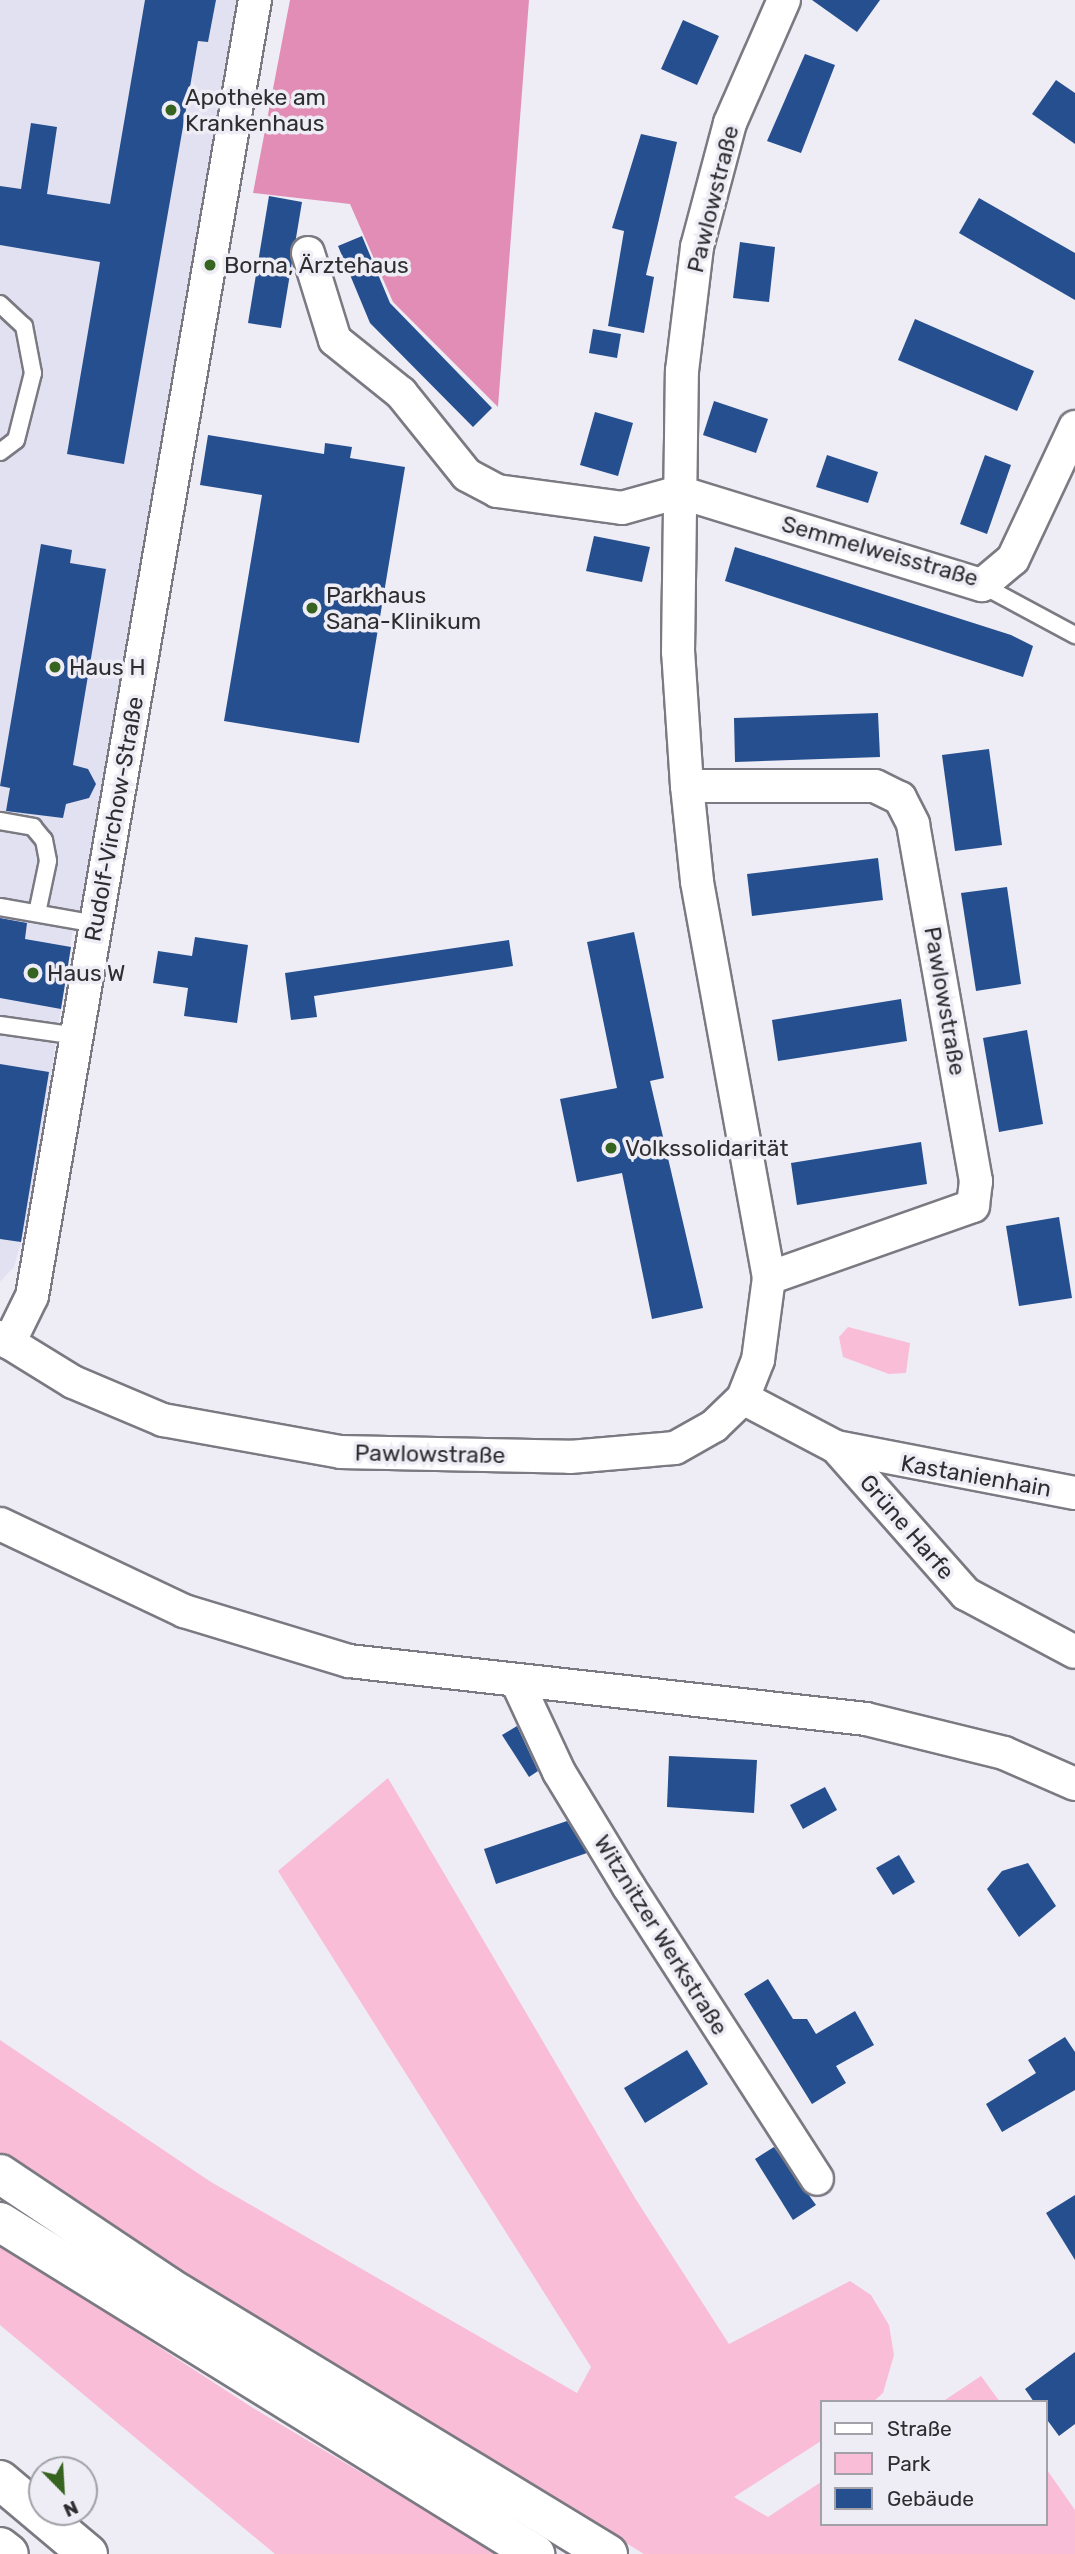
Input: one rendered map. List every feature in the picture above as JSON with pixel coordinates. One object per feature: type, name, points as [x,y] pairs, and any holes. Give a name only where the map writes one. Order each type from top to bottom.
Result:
[{"type":"main road","points":[[0,2175],[167,2286],[608,2554]]},
{"type":"main road","points":[[0,2222],[228,2370],[535,2554]]},
{"type":"main road","points":[[0,2480],[88,2554]]},
{"type":"main road","points":[[0,2547],[9,2554]]},
{"type":"street","name":"Rudolf-Virchow-Straße","points":[[4,1340],[32,1296],[255,0]]},
{"type":"street","name":"Pawlowstraße","points":[[4,1340],[73,1382],[163,1420],[340,1452],[570,1457],[675,1448],[714,1426],[743,1398],[758,1360],[769,1278],[762,1214],[697,881],[687,786],[678,652],[682,371],[697,247],[730,123],[784,0]]},
{"type":"street","points":[[308,253],[335,340],[401,393],[467,475],[497,491],[622,508],[679,492]]},
{"type":"street","name":"Semmelweisstraße","points":[[679,492],[982,586],[1013,559],[1075,427]]},
{"type":"street","name":"Pawlowstraße","points":[[687,786],[875,786],[900,798],[913,824],[976,1181],[973,1206],[769,1278]]},
{"type":"street","name":"Grüne Harfe","points":[[743,1398],[836,1447],[966,1594],[1075,1652]]},
{"type":"street","name":"Kastanienhain","points":[[836,1447],[1075,1493]]},
{"type":"street","points":[[0,1524],[184,1611],[291,1646],[427,1675],[730,1699],[866,1719],[1004,1753],[1075,1784]]},
{"type":"street","name":"Witznitzer Werkstraße","points":[[518,1684],[559,1772],[629,1887],[817,2179]]},
{"type":"lane","points":[[0,304],[23,326],[33,347],[16,440],[0,452]]},
{"type":"lane","points":[[982,586],[1075,635]]},
{"type":"lane","points":[[0,821],[33,827],[44,840],[48,861],[37,913]]},
{"type":"lane","points":[[0,907],[96,923]]},
{"type":"lane","points":[[0,1026],[77,1036]]},
{"type":"shaded area","points":[[0,0],[237,0],[81,915],[75,915],[31,1207],[14,1267],[0,1282]]},
{"type":"shaded area","points":[[290,0],[529,0],[498,407],[393,302],[350,204],[253,193]]},
{"type":"green space","points":[[848,1327],[910,1343],[906,1373],[889,1374],[843,1357],[839,1337]]},
{"type":"green space","points":[[388,1778],[635,2198],[729,2344],[850,2281],[871,2295],[889,2325],[894,2355],[883,2393],[875,2400],[820,2400],[820,2442],[734,2497],[768,2517],[820,2483],[820,2526],[1047,2526],[1047,2470],[1075,2510],[1075,2554],[644,2554],[101,2223],[0,2153],[0,2040],[211,2182],[577,2393],[591,2367],[278,1871]]},
{"type":"green space","points":[[0,2244],[253,2408],[498,2554],[275,2554],[0,2325]]},
{"type":"green space","points":[[981,2376],[999,2400],[945,2400]]},
{"type":"building","points":[[145,0],[216,0],[208,42],[198,41],[124,464],[67,454],[100,262],[0,245],[0,186],[21,189],[31,123],[57,127],[47,194],[110,204]]},
{"type":"building","points":[[812,0],[880,0],[857,32]]},
{"type":"building","points":[[683,20],[719,36],[697,85],[661,69]]},
{"type":"building","points":[[805,54],[835,65],[801,153],[767,141]]},
{"type":"building","points":[[1056,80],[1075,93],[1075,144],[1032,114]]},
{"type":"building","points":[[641,134],[677,142],[646,275],[654,277],[644,333],[608,326],[624,231],[612,228]]},
{"type":"building","points":[[269,196],[302,202],[281,328],[248,323]]},
{"type":"building","points":[[979,198],[1075,253],[1075,300],[959,233]]},
{"type":"building","points":[[362,236],[390,303],[492,408],[473,427],[370,323],[338,246]]},
{"type":"building","points":[[740,242],[775,247],[769,302],[733,298]]},
{"type":"building","points":[[915,319],[1034,371],[1017,411],[898,360]]},
{"type":"building","points":[[593,329],[621,334],[617,358],[589,353]]},
{"type":"building","points":[[714,401],[768,419],[756,453],[703,435]]},
{"type":"building","points":[[595,412],[633,423],[618,476],[580,465]]},
{"type":"building","name":"Parkhaus Sana-Klinikum","points":[[208,435],[324,454],[325,443],[352,447],[350,458],[405,467],[359,743],[224,721],[262,495],[200,485]]},
{"type":"building","points":[[827,455],[878,472],[868,503],[816,487]]},
{"type":"building","points":[[985,455],[1011,465],[987,534],[960,524]]},
{"type":"building","points":[[594,536],[650,547],[642,582],[586,571]]},
{"type":"building","name":"Haus H","points":[[41,544],[72,550],[70,563],[106,569],[73,765],[88,769],[96,784],[89,798],[66,804],[63,818],[6,811],[10,788],[0,786]]},
{"type":"building","points":[[735,547],[1011,635],[1033,646],[1023,677],[725,581]]},
{"type":"building","points":[[878,713],[880,757],[735,762],[734,718]]},
{"type":"building","points":[[989,749],[1002,845],[955,851],[942,755]]},
{"type":"building","points":[[878,858],[883,900],[752,916],[747,874]]},
{"type":"building","points":[[1007,887],[1021,984],[976,991],[961,893]]},
{"type":"building","name":"Haus W","points":[[0,918],[27,923],[25,939],[71,947],[61,1009],[0,998]]},
{"type":"building","points":[[634,932],[664,1078],[650,1081],[703,1308],[652,1319],[622,1173],[577,1182],[560,1099],[617,1088],[587,942]]},
{"type":"building","points":[[195,937],[248,945],[237,1023],[184,1016],[188,988],[153,983],[158,951],[192,956]]},
{"type":"building","points":[[509,940],[513,966],[314,996],[317,1017],[291,1020],[285,973]]},
{"type":"building","points":[[901,999],[907,1041],[778,1061],[772,1020]]},
{"type":"building","points":[[1027,1030],[1043,1124],[999,1132],[983,1038]]},
{"type":"building","points":[[0,1064],[49,1072],[21,1242],[0,1239]]},
{"type":"building","points":[[921,1142],[927,1184],[797,1205],[791,1163]]},
{"type":"building","points":[[1059,1217],[1072,1298],[1019,1306],[1006,1226]]},
{"type":"building","points":[[517,1726],[538,1771],[529,1777],[502,1735]]},
{"type":"building","points":[[669,1756],[757,1760],[754,1813],[667,1807]]},
{"type":"building","points":[[825,1787],[837,1810],[803,1829],[790,1805]]},
{"type":"building","points":[[567,1821],[587,1853],[496,1884],[484,1849]]},
{"type":"building","points":[[899,1855],[915,1882],[893,1895],[876,1868]]},
{"type":"building","points":[[1028,1863],[1056,1906],[1019,1937],[987,1889],[1002,1871]]},
{"type":"building","points":[[768,1979],[793,2019],[807,2019],[816,2034],[855,2011],[874,2045],[836,2066],[846,2083],[812,2104],[744,1994]]},
{"type":"building","points":[[1065,2037],[1075,2052],[1075,2090],[1002,2132],[986,2104],[1036,2073],[1028,2060]]},
{"type":"building","points":[[687,2050],[708,2084],[645,2123],[624,2088]]},
{"type":"building","points":[[774,2147],[816,2205],[793,2220],[755,2159]]},
{"type":"building","points":[[1075,2195],[1075,2260],[1046,2213]]},
{"type":"building","points":[[1075,2352],[1075,2424],[1059,2436],[1047,2420],[1047,2400],[1033,2400],[1025,2389]]},
{"type":"place","name":"Apotheke am Krankenhaus","points":[[171,110]]},
{"type":"place","name":"Borna, Ärztehaus","points":[[210,265]]},
{"type":"place","name":"Parkhaus Sana-Klinikum","points":[[312,608]]},
{"type":"place","name":"Haus H","points":[[55,667]]},
{"type":"place","name":"Haus W","points":[[33,973]]},
{"type":"place","name":"Volkssolidarität","points":[[611,1148]]}]
